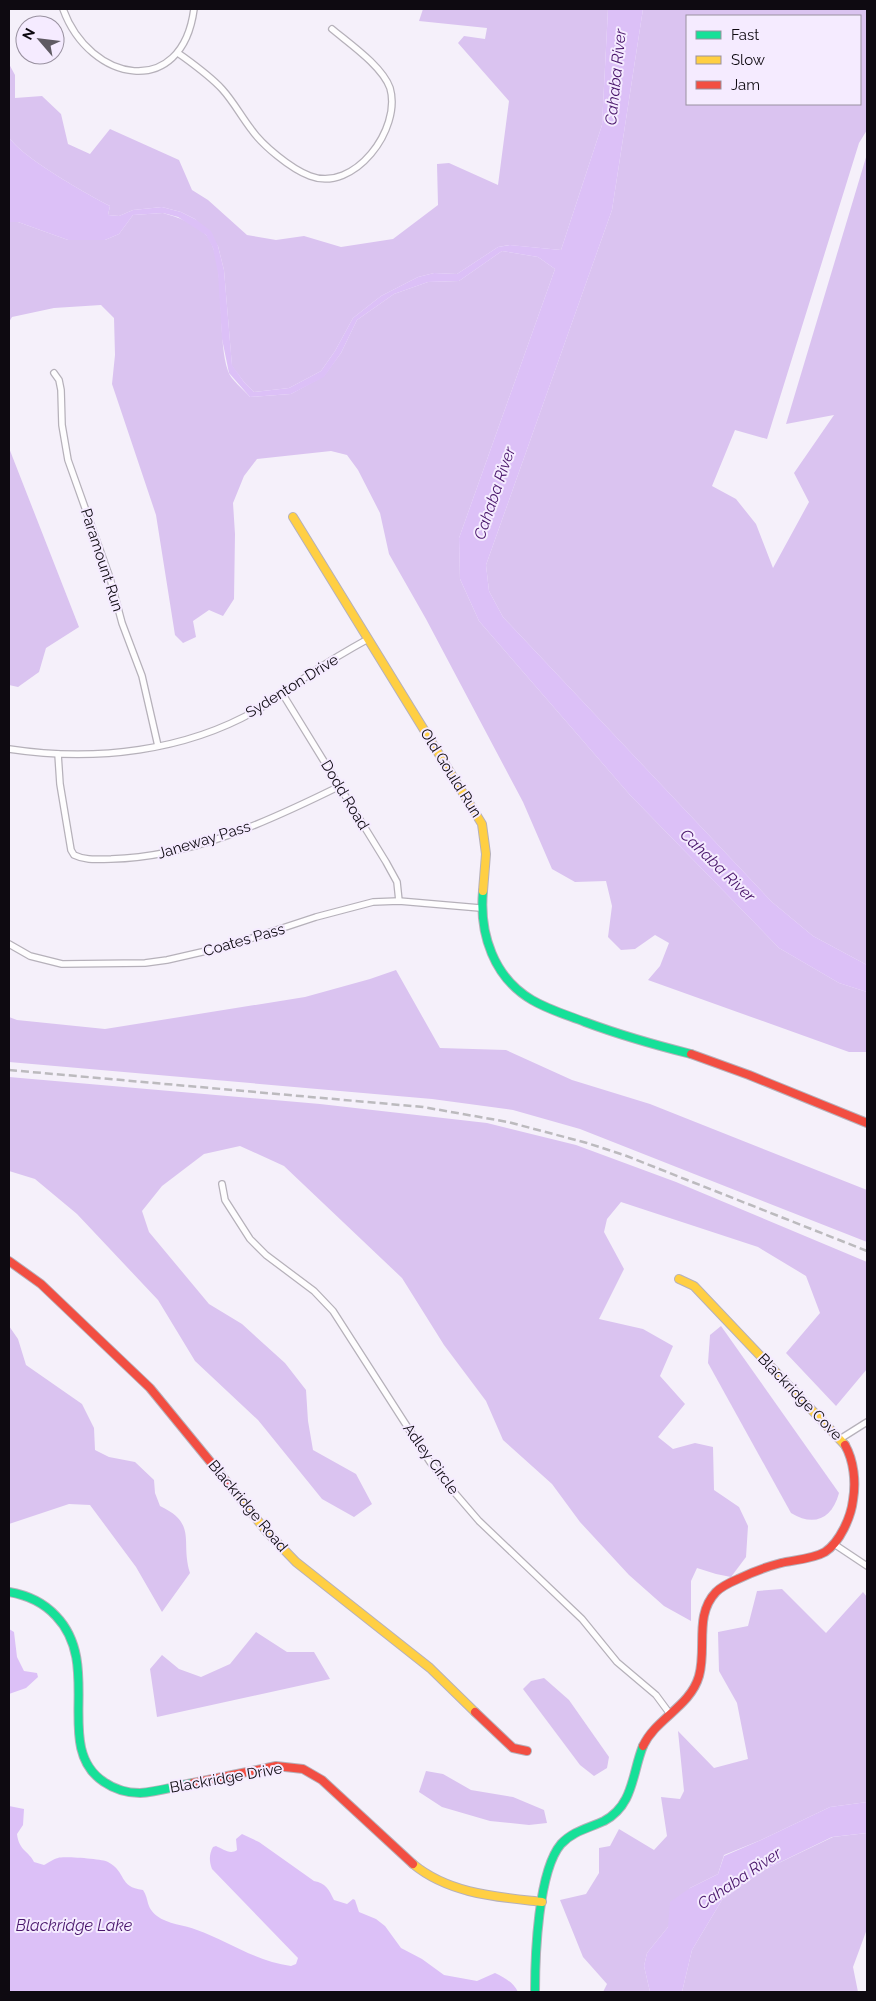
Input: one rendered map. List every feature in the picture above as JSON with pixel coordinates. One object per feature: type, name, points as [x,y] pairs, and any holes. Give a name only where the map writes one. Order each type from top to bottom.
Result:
[{"type":"street","points":[[63,9],[73,29],[87,48],[102,61],[122,70],[144,70],[163,64],[178,53],[190,32],[194,9]]},
{"type":"street","points":[[178,53],[222,89],[260,140],[300,171],[311,177],[322,179],[335,177],[352,170],[368,157],[389,122],[391,96],[389,86],[374,64],[332,29]]},
{"type":"street","name":"Paramount Run","points":[[54,372],[59,380],[61,390],[62,425],[68,460],[110,578],[122,623],[142,676],[158,746]]},
{"type":"street","name":"Old Gould Run","points":[[293,516],[482,824],[487,856],[486,875],[480,908],[482,926],[487,944],[504,976],[531,999],[575,1018],[640,1041],[708,1060],[867,1123]]},
{"type":"street","name":"Sydenton Drive","points":[[9,750],[58,754],[114,754],[158,746],[210,730],[241,718],[262,707],[368,638]]},
{"type":"street","name":"Dodd Road","points":[[282,693],[340,786],[396,882],[399,901]]},
{"type":"street","name":"Janeway Pass","points":[[58,754],[60,784],[71,850],[74,855],[89,859],[148,856],[198,845],[272,819],[340,786]]},
{"type":"street","name":"Coates Pass","points":[[9,944],[30,956],[62,964],[87,965],[167,960],[236,944],[342,909],[373,902],[399,901],[480,908]]},
{"type":"street","name":"Adley Circle","points":[[222,1184],[224,1200],[250,1239],[266,1254],[314,1291],[333,1311],[430,1462],[448,1485],[479,1521],[582,1619],[625,1670],[656,1695],[670,1714]]},
{"type":"street","name":"Blackridge Road","points":[[9,1261],[41,1284],[150,1388],[267,1532],[296,1562],[430,1668],[512,1748],[527,1751]]},
{"type":"street","name":"Blackridge Cove","points":[[535,1992],[535,1959],[544,1880],[556,1850],[570,1836],[605,1821],[623,1805],[633,1786],[639,1753],[655,1728],[683,1703],[698,1679],[702,1660],[704,1618],[708,1602],[723,1586],[753,1572],[825,1552],[834,1544],[845,1528],[852,1509],[856,1476],[854,1462],[846,1446],[694,1286],[679,1279]]},
{"type":"street","points":[[840,1439],[867,1422]]},
{"type":"street","points":[[834,1544],[867,1566]]},
{"type":"street","name":"Blackridge Drive","points":[[9,1592],[37,1601],[59,1619],[67,1629],[76,1650],[80,1678],[78,1726],[82,1754],[94,1774],[108,1785],[119,1790],[141,1793],[276,1766],[303,1769],[322,1780],[396,1850],[420,1870],[450,1885],[480,1894],[542,1902]]},
{"type":"shaded area","points":[[423,9],[608,9],[602,125],[561,250],[509,245],[498,247],[457,274],[434,273],[418,277],[381,296],[353,318],[335,351],[321,371],[289,388],[254,392],[232,366],[224,270],[218,246],[195,219],[181,212],[162,207],[133,210],[119,216],[108,215],[110,206],[40,164],[27,155],[9,137],[9,64],[15,75],[15,98],[42,96],[61,114],[68,144],[90,154],[110,129],[179,160],[192,190],[208,200],[247,235],[276,240],[304,236],[341,247],[393,239],[438,205],[437,164],[449,163],[498,185],[509,101],[458,43],[464,36],[485,39],[487,28],[419,21]]},
{"type":"shaded area","points":[[643,9],[867,9],[867,130],[859,143],[767,439],[735,430],[712,486],[736,499],[756,524],[773,568],[809,502],[794,473],[834,415],[786,424],[867,154],[867,965],[813,936],[772,902],[503,617],[489,591],[486,565],[612,210]]},
{"type":"shaded area","points":[[163,213],[198,228],[207,236],[213,248],[219,281],[224,356],[228,371],[250,397],[291,394],[324,376],[341,353],[357,320],[394,294],[428,282],[459,281],[502,251],[538,257],[555,269],[459,538],[460,579],[479,621],[630,795],[779,948],[839,983],[867,992],[867,1052],[849,1052],[648,980],[660,966],[669,943],[655,935],[635,949],[621,950],[608,937],[612,906],[606,881],[575,882],[552,869],[523,802],[426,619],[389,554],[380,513],[358,470],[347,455],[331,451],[257,459],[244,476],[233,503],[235,534],[234,599],[223,616],[209,610],[193,621],[196,637],[183,643],[175,635],[156,515],[112,384],[115,355],[114,318],[101,305],[54,308],[12,317],[9,322],[9,222],[18,222],[68,240],[105,240],[119,234],[133,215]]},
{"type":"shaded area","points":[[9,448],[79,627],[46,648],[39,672],[18,687],[9,685]]},
{"type":"shaded area","points":[[396,970],[440,1048],[506,1050],[572,1080],[650,1104],[867,1190],[867,1242],[580,1129],[513,1110],[432,1099],[9,1062],[9,1017],[17,1020],[105,1029],[305,997]]},
{"type":"shaded area","points":[[9,1077],[320,1104],[487,1123],[576,1145],[676,1182],[867,1262],[867,1369],[836,1406],[786,1353],[820,1313],[806,1276],[758,1247],[621,1202],[607,1219],[604,1232],[624,1269],[599,1319],[643,1329],[673,1346],[660,1376],[685,1404],[658,1437],[673,1449],[695,1443],[713,1447],[714,1490],[739,1507],[748,1526],[746,1557],[731,1577],[697,1568],[691,1581],[691,1621],[664,1606],[629,1575],[580,1522],[552,1484],[503,1440],[486,1401],[444,1345],[402,1278],[284,1166],[240,1146],[204,1154],[162,1186],[142,1211],[149,1232],[209,1304],[242,1324],[285,1363],[306,1390],[308,1421],[313,1450],[356,1474],[372,1504],[354,1517],[322,1499],[258,1420],[195,1361],[158,1300],[77,1214],[35,1179],[9,1171]]},
{"type":"shaded area","points":[[9,1326],[18,1339],[26,1365],[82,1404],[94,1428],[95,1450],[109,1457],[135,1462],[154,1480],[155,1493],[160,1506],[172,1513],[184,1527],[187,1562],[190,1573],[162,1612],[136,1567],[90,1505],[69,1504],[9,1524]]},
{"type":"shaded area","points":[[721,1326],[839,1493],[832,1509],[821,1518],[807,1519],[791,1513],[708,1363],[710,1335]]},
{"type":"shaded area","points":[[782,1589],[826,1633],[863,1592],[867,1597],[867,1802],[830,1807],[761,1840],[724,1855],[718,1874],[690,1888],[668,1927],[647,1953],[644,1966],[650,1992],[603,1992],[607,1984],[583,1957],[560,1900],[586,1894],[599,1873],[599,1848],[610,1846],[619,1829],[654,1850],[667,1836],[661,1797],[680,1799],[684,1791],[678,1731],[714,1768],[748,1759],[737,1703],[719,1671],[718,1632],[748,1626],[757,1591]]},
{"type":"shaded area","points":[[256,1632],[287,1652],[314,1652],[330,1679],[157,1717],[150,1669],[162,1655],[179,1669],[201,1677],[230,1664]]},
{"type":"shaded area","points":[[544,1678],[569,1700],[609,1757],[607,1768],[594,1776],[580,1765],[523,1689],[531,1681]]},
{"type":"shaded area","points":[[426,1771],[443,1774],[471,1790],[513,1797],[544,1810],[547,1823],[529,1825],[490,1821],[442,1807],[419,1792]]},
{"type":"shaded area","points":[[867,1833],[867,1929],[853,1967],[858,1992],[682,1992],[692,1950],[722,1900],[762,1871],[833,1837]]},
{"type":"water","name":"Cahaba River","points":[[608,9],[643,9],[612,210],[486,565],[489,591],[503,617],[772,902],[813,936],[867,965],[867,992],[839,983],[779,948],[630,795],[479,621],[460,579],[459,538],[555,269],[538,257],[502,251],[459,281],[428,282],[394,294],[357,320],[341,353],[324,377],[291,394],[250,397],[229,373],[222,339],[218,273],[213,248],[206,235],[178,217],[163,213],[133,215],[119,234],[105,240],[68,240],[18,222],[9,222],[9,137],[27,155],[40,164],[110,206],[108,215],[119,216],[133,210],[162,207],[181,212],[195,219],[211,231],[218,246],[224,270],[232,365],[254,392],[289,388],[321,371],[335,351],[353,318],[381,296],[418,277],[434,273],[457,274],[498,247],[510,245],[561,250],[602,125]]},
{"type":"water","points":[[9,1629],[14,1632],[17,1657],[24,1671],[37,1673],[38,1677],[26,1688],[9,1694]]},
{"type":"water","name":"Cahaba River","points":[[867,1802],[867,1833],[832,1837],[762,1871],[722,1900],[692,1950],[682,1992],[650,1992],[644,1966],[647,1953],[668,1927],[670,1902],[690,1888],[718,1874],[724,1856],[830,1807]]},
{"type":"water","name":"Blackridge Lake","points":[[9,1806],[24,1809],[23,1825],[17,1834],[18,1840],[34,1862],[44,1865],[61,1857],[67,1857],[108,1862],[118,1870],[130,1886],[143,1890],[149,1906],[161,1919],[192,1928],[266,1960],[291,1966],[296,1964],[298,1958],[212,1869],[210,1863],[213,1847],[216,1846],[232,1852],[237,1850],[236,1839],[242,1834],[259,1842],[314,1881],[324,1885],[334,1900],[347,1904],[353,1899],[355,1900],[359,1912],[376,1919],[385,1926],[401,1948],[422,1959],[444,1975],[477,1981],[495,1973],[511,1983],[518,1992],[9,1992]]},
{"type":"railway","points":[[9,1070],[423,1107],[508,1122],[624,1155],[867,1251]]},
{"type":"traffic: fast","points":[[483,891],[484,923],[492,953],[508,980],[519,991],[551,1010],[598,1027],[691,1054]]},
{"type":"traffic: fast","points":[[9,1592],[29,1597],[41,1603],[56,1616],[70,1636],[76,1658],[79,1682],[81,1749],[89,1767],[104,1782],[117,1789],[131,1792],[140,1793],[193,1783]]},
{"type":"traffic: fast","points":[[535,1992],[539,1915],[547,1873],[553,1857],[561,1844],[566,1840],[576,1833],[604,1821],[621,1806],[631,1788],[643,1746]]},
{"type":"traffic: slow","points":[[293,517],[482,824],[486,854],[483,891]]},
{"type":"traffic: slow","points":[[679,1279],[694,1286],[845,1445]]},
{"type":"traffic: slow","points":[[231,1487],[267,1532],[296,1562],[430,1668],[475,1712]]},
{"type":"traffic: slow","points":[[413,1864],[427,1874],[458,1888],[491,1896],[542,1902]]},
{"type":"traffic: jam","points":[[691,1054],[749,1075],[867,1123]]},
{"type":"traffic: jam","points":[[9,1261],[41,1284],[150,1388],[231,1487]]},
{"type":"traffic: jam","points":[[643,1746],[656,1728],[681,1704],[695,1687],[701,1665],[705,1611],[709,1601],[716,1592],[730,1583],[759,1570],[781,1563],[809,1558],[825,1552],[840,1536],[850,1514],[854,1493],[852,1465],[845,1445]]},
{"type":"traffic: jam","points":[[475,1712],[513,1748],[527,1751]]},
{"type":"traffic: jam","points":[[193,1783],[276,1766],[303,1769],[322,1780],[413,1864]]}]
